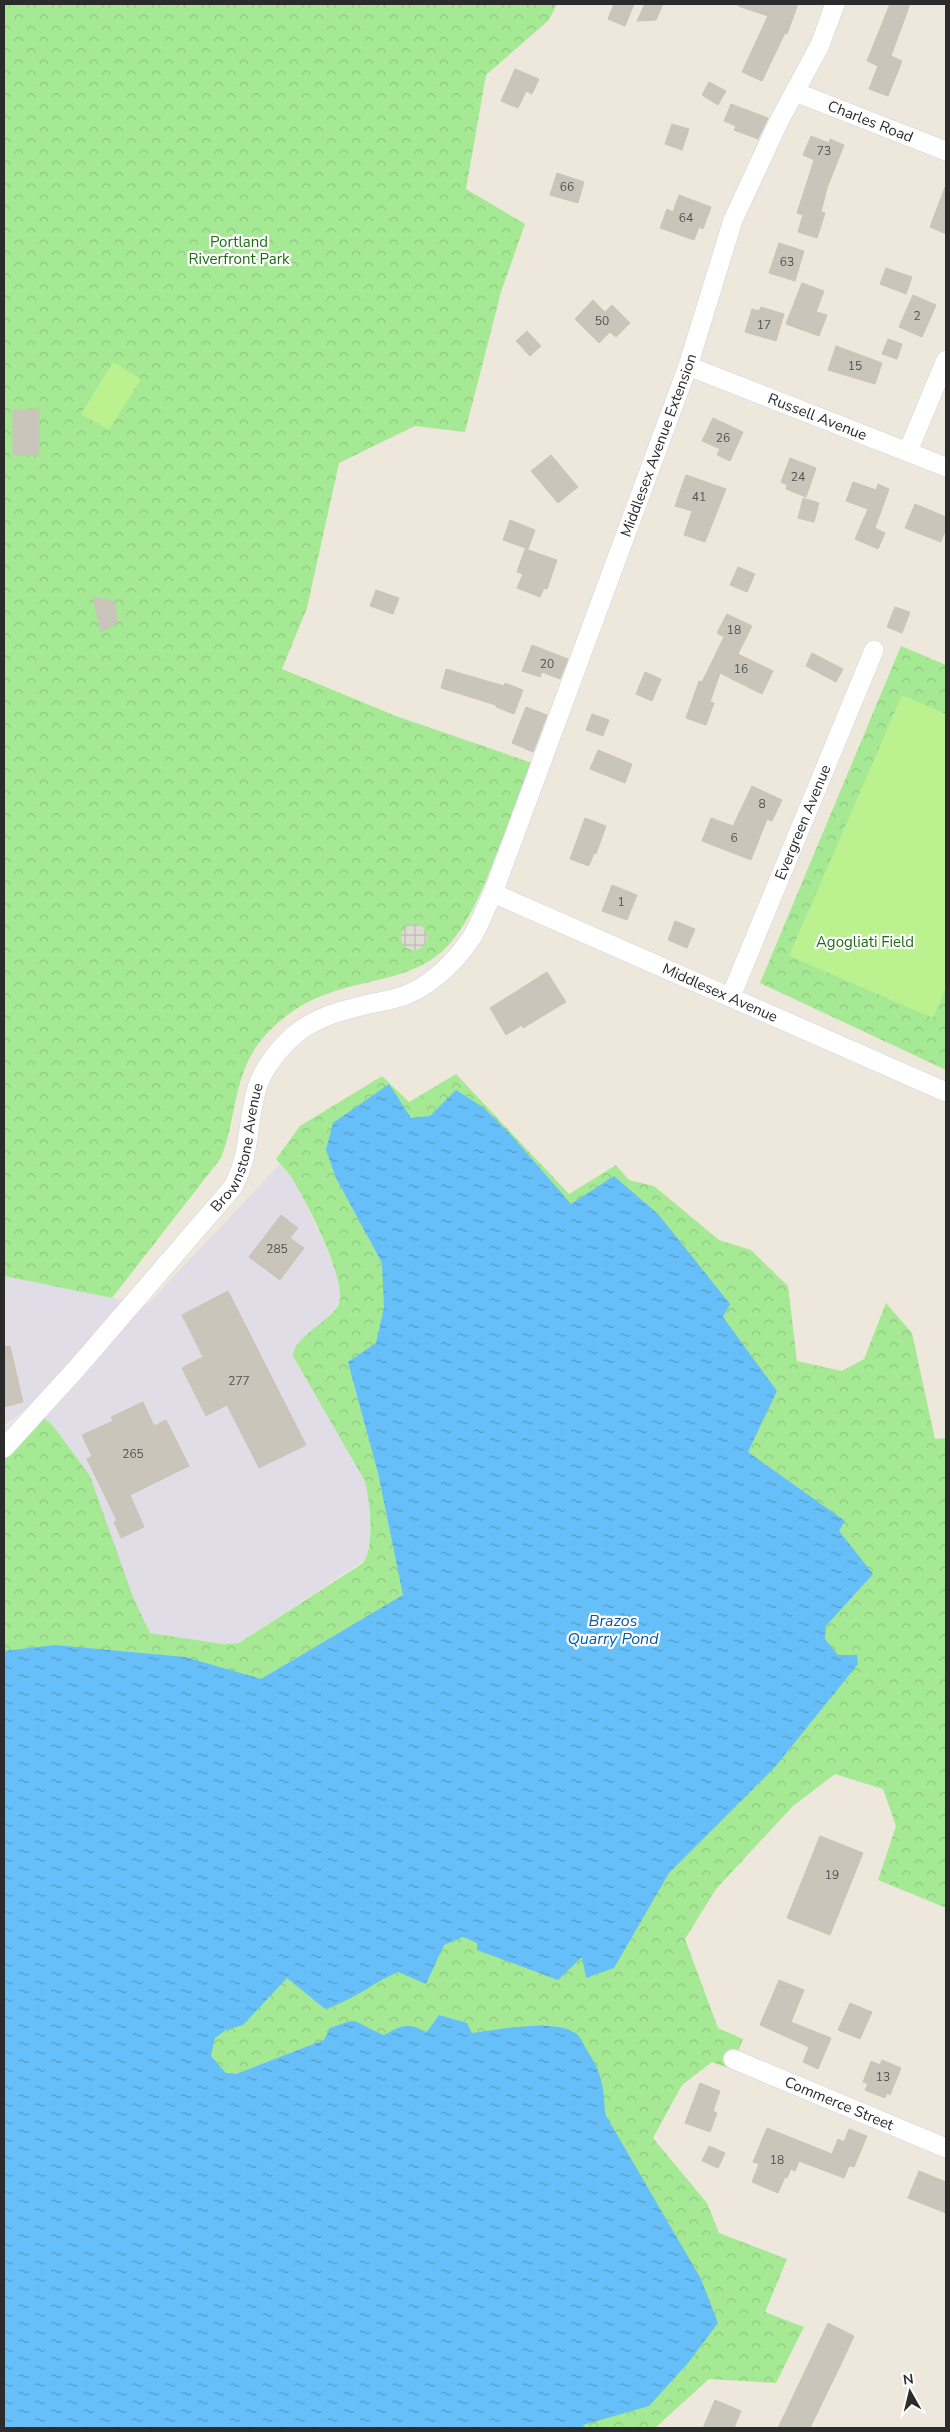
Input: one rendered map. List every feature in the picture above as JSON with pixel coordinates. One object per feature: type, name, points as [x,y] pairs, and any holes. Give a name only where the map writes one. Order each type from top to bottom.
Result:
[{"type":"street","name":"Middlesex Avenue Extension","points":[[493,893],[688,366],[733,220],[779,121],[820,45],[835,4]]},
{"type":"street","name":"Charles Road","points":[[795,92],[946,151]]},
{"type":"street","points":[[908,451],[946,360]]},
{"type":"street","name":"Russell Avenue","points":[[688,366],[946,467]]},
{"type":"street","name":"Evergreen Avenue","points":[[731,996],[874,650]]},
{"type":"street","name":"Middlesex Avenue","points":[[493,893],[946,1092]]},
{"type":"street","name":"Brownstone Avenue","points":[[4,1448],[78,1368],[233,1187],[247,1154],[258,1086],[285,1044],[299,1032],[321,1019],[357,1006],[405,995],[430,982],[456,957],[472,937],[493,893]]},
{"type":"street","name":"Commerce Street","points":[[733,2059],[946,2148]]},
{"type":"shaded area","points":[[414,924],[423,928],[427,937],[423,946],[414,950],[405,946],[401,937],[405,928]]},
{"type":"shaded area","points":[[280,1164],[295,1181],[339,1279],[341,1298],[336,1309],[296,1345],[365,1481],[369,1497],[370,1537],[366,1559],[239,1643],[223,1644],[150,1633],[133,1597],[89,1476],[54,1427],[31,1406],[6,1424],[4,1423],[4,1276],[147,1305]]},
{"type":"green space","name":"Portland Riverfront Park","points":[[4,4],[557,4],[549,20],[486,75],[466,189],[525,224],[501,292],[465,432],[415,426],[339,463],[307,608],[282,669],[396,716],[535,764],[517,811],[501,842],[475,906],[458,933],[438,955],[426,963],[401,974],[324,995],[292,1011],[274,1026],[258,1044],[244,1071],[221,1158],[112,1298],[4,1276]]},
{"type":"green space","points":[[113,362],[141,379],[109,430],[81,414]]},
{"type":"green space","name":"Agogliati Field","points":[[901,646],[946,665],[946,1070],[760,983]]},
{"type":"green space","name":"Agogliati Field","points":[[902,695],[946,714],[946,987],[933,1018],[789,956]]},
{"type":"green space","name":"Brazos Quarry Pond","points":[[456,1074],[569,1194],[616,1165],[629,1180],[654,1186],[719,1240],[751,1250],[788,1286],[797,1361],[842,1371],[864,1359],[886,1303],[912,1333],[935,1439],[946,1438],[946,1908],[878,1880],[896,1826],[883,1789],[835,1774],[793,1806],[716,1889],[685,1939],[718,2028],[743,2039],[731,2069],[712,2062],[682,2085],[653,2138],[707,2203],[719,2233],[787,2259],[765,2312],[804,2327],[776,2383],[709,2379],[655,2428],[4,2428],[4,1460],[41,1415],[54,1427],[90,1476],[133,1597],[150,1633],[223,1644],[239,1643],[363,1563],[367,1556],[370,1535],[370,1511],[365,1481],[293,1356],[295,1349],[305,1336],[338,1306],[340,1296],[338,1281],[326,1244],[308,1208],[293,1180],[276,1159],[300,1126],[382,1076],[409,1102]]},
{"type":"water","name":"Brazos Quarry Pond","points":[[389,1084],[411,1118],[430,1116],[456,1090],[484,1108],[512,1136],[571,1204],[614,1176],[658,1214],[730,1304],[723,1317],[777,1391],[748,1452],[845,1521],[839,1531],[873,1574],[826,1626],[825,1639],[838,1655],[857,1655],[858,1664],[775,1767],[669,1873],[614,1968],[586,1978],[582,1957],[558,1980],[477,1950],[477,1943],[463,1937],[444,1945],[426,1984],[398,1972],[345,2001],[325,2009],[287,1978],[243,2025],[226,2030],[215,2038],[211,2056],[226,2073],[236,2074],[324,2040],[330,2028],[354,2021],[384,2035],[405,2026],[427,2032],[439,2015],[467,2023],[472,2033],[527,2026],[557,2027],[569,2030],[578,2035],[596,2067],[603,2088],[605,2114],[701,2279],[718,2323],[688,2363],[649,2406],[583,2425],[584,2428],[4,2428],[4,1651],[55,1645],[185,1657],[261,1679],[403,1595],[378,1473],[348,1362],[376,1343],[384,1308],[382,1263],[336,1178],[326,1150],[333,1123]]},
{"type":"building","points":[[614,4],[634,4],[625,26],[608,19]]},
{"type":"building","points":[[645,4],[663,4],[656,20],[637,21]]},
{"type":"building","points":[[738,4],[798,4],[787,34],[785,33],[762,81],[742,72],[768,16],[738,6]]},
{"type":"building","points":[[890,4],[910,4],[891,56],[902,61],[888,96],[869,89],[878,66],[867,61]]},
{"type":"building","points":[[515,69],[539,79],[532,94],[526,91],[518,108],[501,101]]},
{"type":"building","points":[[709,82],[726,91],[718,105],[702,95]]},
{"type":"building","points":[[731,104],[768,118],[758,139],[734,130],[736,126],[724,121]]},
{"type":"building","points":[[672,124],[689,129],[682,150],[665,144]]},
{"type":"building","points":[[811,136],[829,143],[830,139],[844,145],[827,188],[821,212],[825,213],[817,238],[798,232],[803,215],[797,213],[814,160],[803,155]]},
{"type":"building","points":[[557,173],[584,182],[578,203],[550,195]]},
{"type":"building","points":[[946,187],[946,234],[930,227]]},
{"type":"building","points":[[679,195],[711,207],[703,229],[699,227],[694,240],[660,228],[667,209],[673,212]]},
{"type":"building","points":[[779,243],[804,251],[795,281],[769,273]]},
{"type":"building","points":[[886,268],[912,277],[906,294],[880,284]]},
{"type":"building","points":[[802,283],[824,291],[816,312],[827,315],[819,336],[786,324]]},
{"type":"building","points":[[913,295],[936,305],[922,337],[899,327]]},
{"type":"building","points":[[593,300],[605,312],[612,305],[630,323],[616,337],[610,332],[599,343],[575,319]]},
{"type":"building","points":[[761,307],[784,314],[776,341],[745,332],[752,309],[759,311]]},
{"type":"building","points":[[527,331],[541,346],[530,356],[516,341]]},
{"type":"building","points":[[888,339],[902,344],[897,359],[882,354]]},
{"type":"building","points":[[836,346],[882,363],[875,384],[828,370]]},
{"type":"building","points":[[39,409],[39,455],[13,455],[13,410]]},
{"type":"building","points":[[713,418],[743,432],[730,461],[717,455],[720,449],[702,441]]},
{"type":"building","points":[[551,455],[578,487],[558,503],[531,471]]},
{"type":"building","points":[[790,458],[816,468],[806,497],[786,489],[787,485],[781,482]]},
{"type":"building","points":[[686,475],[726,489],[705,542],[684,535],[692,511],[675,506]]},
{"type":"building","points":[[853,482],[876,490],[878,484],[889,489],[875,528],[885,533],[878,549],[855,539],[868,509],[846,501]]},
{"type":"building","points":[[803,498],[819,503],[814,522],[798,518]]},
{"type":"building","points":[[915,504],[946,517],[946,528],[941,542],[905,528]]},
{"type":"building","points":[[510,520],[535,530],[528,549],[503,540]]},
{"type":"building","points":[[525,549],[557,560],[547,589],[544,588],[540,597],[517,588],[523,574],[517,572]]},
{"type":"building","points":[[738,567],[755,574],[747,592],[730,585]]},
{"type":"building","points":[[376,590],[399,598],[393,614],[370,606]]},
{"type":"building","points":[[93,597],[114,601],[118,622],[101,632]]},
{"type":"building","points":[[895,607],[910,612],[902,633],[887,627]]},
{"type":"building","points":[[727,614],[752,626],[738,654],[773,671],[762,694],[720,673],[710,702],[714,703],[706,725],[686,718],[699,681],[702,682],[724,637],[717,633]]},
{"type":"building","points":[[532,645],[568,659],[560,679],[542,672],[540,677],[522,671]]},
{"type":"building","points":[[812,653],[843,669],[836,682],[806,666]]},
{"type":"building","points":[[446,669],[504,686],[505,683],[523,690],[514,714],[496,707],[496,705],[441,688]]},
{"type":"building","points":[[645,672],[661,679],[652,701],[636,694]]},
{"type":"building","points":[[526,707],[547,715],[533,752],[512,743]]},
{"type":"building","points":[[592,714],[609,720],[603,736],[586,730]]},
{"type":"building","points":[[598,750],[632,764],[625,783],[590,769]]},
{"type":"building","points":[[752,786],[782,800],[772,821],[767,819],[751,860],[702,841],[711,818],[733,826]]},
{"type":"building","points":[[585,818],[606,826],[596,854],[594,853],[589,866],[570,859]]},
{"type":"building","points":[[612,885],[637,895],[627,920],[602,911]]},
{"type":"building","points":[[675,921],[695,929],[687,948],[668,940]]},
{"type":"building","points":[[547,972],[566,1002],[523,1028],[522,1025],[506,1035],[490,1008]]},
{"type":"building","points":[[281,1215],[298,1228],[290,1238],[304,1248],[280,1280],[249,1257]]},
{"type":"building","points":[[228,1291],[306,1445],[259,1468],[227,1405],[206,1416],[182,1368],[203,1357],[182,1315]]},
{"type":"building","points":[[10,1346],[23,1402],[4,1407],[4,1347]]},
{"type":"building","points":[[143,1402],[154,1426],[166,1420],[189,1466],[130,1495],[144,1527],[121,1538],[114,1522],[117,1521],[87,1459],[92,1456],[82,1435],[113,1421],[111,1417]]},
{"type":"building","points":[[820,1836],[863,1853],[830,1935],[787,1918]]},
{"type":"building","points":[[779,1980],[804,1990],[791,2022],[831,2038],[818,2069],[803,2062],[809,2047],[760,2025]]},
{"type":"building","points":[[850,2003],[872,2012],[860,2039],[838,2030]]},
{"type":"building","points":[[882,2060],[901,2068],[890,2095],[887,2093],[885,2098],[865,2090],[868,2084],[863,2082],[871,2061],[880,2065]]},
{"type":"building","points":[[700,2083],[720,2091],[713,2111],[717,2113],[710,2132],[685,2123]]},
{"type":"building","points":[[767,2128],[832,2154],[838,2139],[844,2142],[849,2129],[867,2136],[854,2167],[849,2166],[844,2178],[799,2161],[795,2171],[791,2169],[787,2178],[785,2177],[778,2193],[752,2182],[759,2164],[753,2162]]},
{"type":"building","points":[[709,2146],[725,2153],[718,2168],[702,2161]]},
{"type":"building","points":[[919,2171],[946,2182],[946,2213],[908,2198]]},
{"type":"building","points":[[828,2323],[854,2336],[842,2362],[810,2428],[778,2428]]},
{"type":"building","points":[[715,2400],[741,2411],[734,2428],[703,2428]]}]
